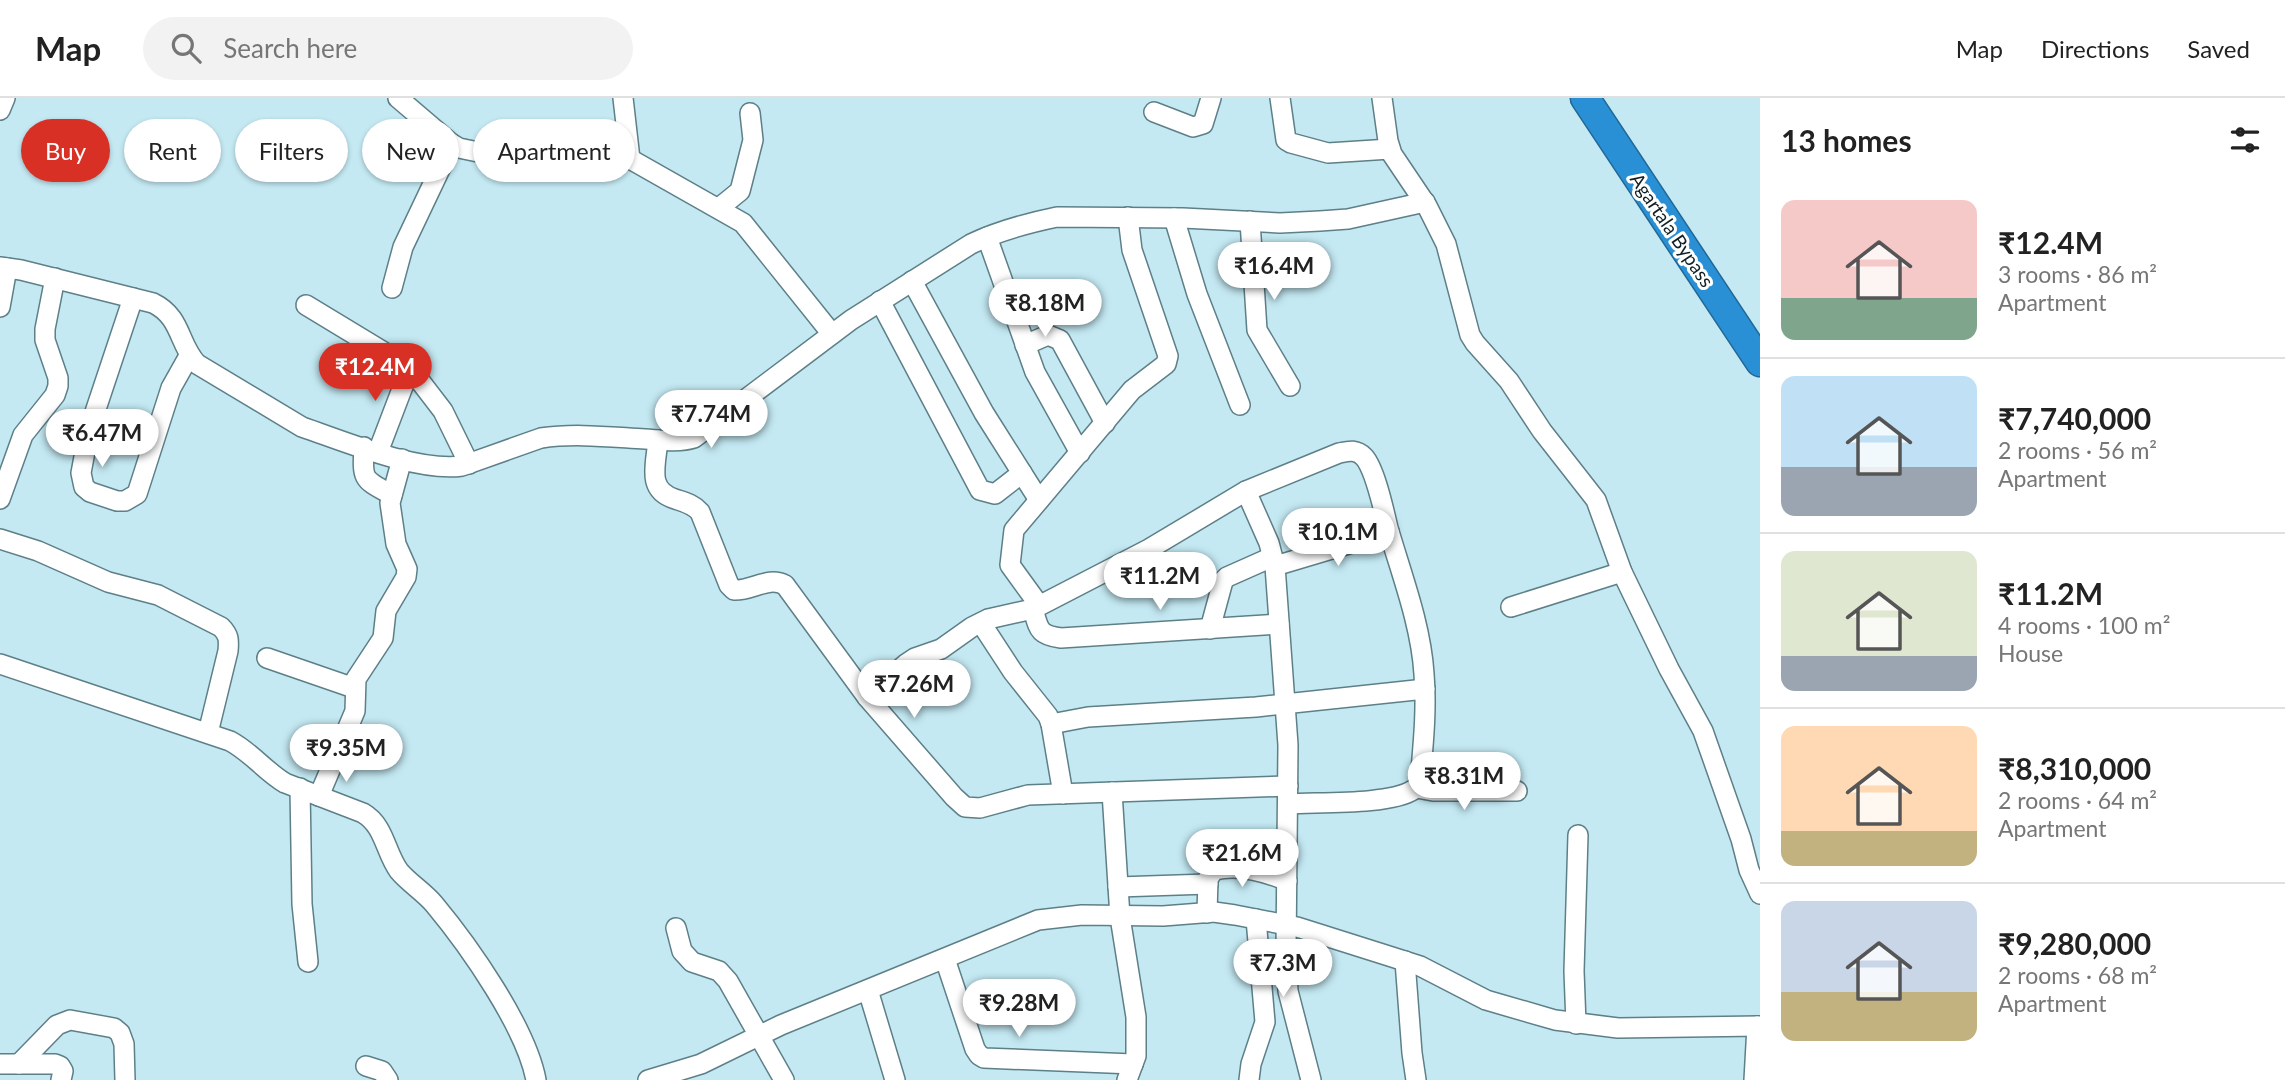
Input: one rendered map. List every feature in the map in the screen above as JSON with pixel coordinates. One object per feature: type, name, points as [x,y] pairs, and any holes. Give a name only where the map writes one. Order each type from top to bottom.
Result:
[{"type":"highway","name":"Agartala Bypass","points":[[1584,98],[1760,362]]},
{"type":"street","points":[[0,110],[5,98]]},
{"type":"street","points":[[398,98],[423,119]]},
{"type":"street","points":[[623,98],[625,119]]},
{"type":"street","points":[[1154,112],[1199,127],[1203,124],[1211,98]]},
{"type":"street","points":[[1280,98],[1283,131],[1286,140],[1291,143],[1328,153],[1390,149]]},
{"type":"street","points":[[1382,98],[1390,149],[1400,169],[1425,202],[1446,244],[1470,335],[1509,381],[1542,431],[1596,500],[1622,572],[1669,669],[1703,731],[1741,839],[1749,870],[1760,894]]},
{"type":"street","points":[[719,208],[740,191],[753,140],[750,113]]},
{"type":"street","points":[[635,162],[743,223],[832,334]]},
{"type":"street","points":[[392,288],[403,247],[434,182]]},
{"type":"street","points":[[0,307],[4,268],[153,303],[172,316],[189,356],[197,365],[286,420],[302,428],[402,459],[450,468],[553,436],[684,441],[694,438],[832,334],[986,236],[1057,217],[1174,218],[1280,223],[1348,219],[1425,202]]},
{"type":"street","points":[[1128,217],[1134,257],[1168,356],[1166,364],[1132,390],[1014,530],[1010,559],[1013,571],[1036,607],[1039,629],[1047,636],[1061,638],[1279,624]]},
{"type":"street","points":[[1174,218],[1197,294],[1240,405]]},
{"type":"street","points":[[1250,221],[1257,330],[1290,386]]},
{"type":"street","points":[[986,236],[1035,372],[1080,453]]},
{"type":"street","points":[[1,489],[23,435],[55,395],[58,386],[58,378],[45,340],[55,278]]},
{"type":"street","points":[[912,281],[984,413],[1039,500]]},
{"type":"street","points":[[133,298],[89,430],[81,473],[84,487],[90,492],[117,501],[125,501],[136,494],[175,379],[189,356]]},
{"type":"street","points":[[880,301],[980,490],[995,494],[1022,473]]},
{"type":"street","points":[[306,305],[410,368],[443,411],[469,464]]},
{"type":"street","points":[[1025,345],[1048,335],[1060,340],[1105,423]]},
{"type":"street","points":[[391,495],[368,482],[364,475],[371,449],[410,368]]},
{"type":"street","points":[[658,440],[655,483],[658,490],[664,496],[695,506],[700,512],[729,585],[734,590],[742,591],[770,581],[785,585],[867,697],[965,807],[980,808],[1028,795],[1112,792],[1288,795],[1372,800],[1399,796],[1417,788],[1433,791],[1517,791]]},
{"type":"street","points":[[867,697],[915,658],[941,649],[981,623],[1036,607],[1149,549],[1246,491],[1352,450],[1366,459],[1419,636],[1426,706],[1420,782],[1417,788]]},
{"type":"street","points":[[319,796],[355,711],[356,679],[383,638],[386,611],[406,578],[407,569],[396,544],[390,503],[402,459]]},
{"type":"street","points":[[1246,491],[1269,543],[1273,561],[1286,704],[1288,991],[1311,1080]]},
{"type":"street","points":[[1210,629],[1223,581],[1227,577],[1273,561],[1390,532]]},
{"type":"street","points":[[0,539],[38,551],[108,582],[158,594],[221,627],[229,638],[228,651],[208,733]]},
{"type":"street","points":[[1511,607],[1622,572]]},
{"type":"street","points":[[981,623],[1013,672],[1048,716],[1063,794]]},
{"type":"street","points":[[267,658],[354,688]]},
{"type":"street","points":[[0,664],[208,733],[242,747],[276,777],[372,818],[400,872],[435,904],[488,978],[528,1049],[536,1080]]},
{"type":"street","points":[[1051,724],[1088,717],[1286,704],[1425,689]]},
{"type":"street","points":[[300,788],[302,904],[308,962]]},
{"type":"street","points":[[945,959],[979,1055],[984,1058],[1130,1072],[1136,1056],[1136,1017],[1120,917],[1112,792]]},
{"type":"street","points":[[1576,1024],[1574,971],[1578,835]]},
{"type":"street","points":[[1207,913],[1211,872],[1222,868],[1259,870],[1287,881]]},
{"type":"street","points":[[1118,887],[1208,884]]},
{"type":"street","points":[[648,1080],[701,1064],[760,1035],[1038,920],[1082,915],[1120,917],[1207,913],[1287,925],[1420,966],[1486,1000],[1576,1024],[1618,1028],[1758,1026],[1754,1080]]},
{"type":"street","points":[[1250,1080],[1251,1063],[1265,1022],[1256,919]]},
{"type":"street","points":[[676,928],[682,951],[692,962],[719,971],[729,981],[784,1080]]},
{"type":"street","points":[[1405,961],[1416,1080]]},
{"type":"street","points":[[868,990],[895,1080]]},
{"type":"street","points":[[9,1064],[57,1024],[70,1020],[114,1028],[120,1033],[124,1044],[125,1080]]},
{"type":"street","points":[[9,1064],[60,1066],[63,1071],[61,1080]]},
{"type":"street","points":[[366,1066],[382,1071],[388,1080]]}]
